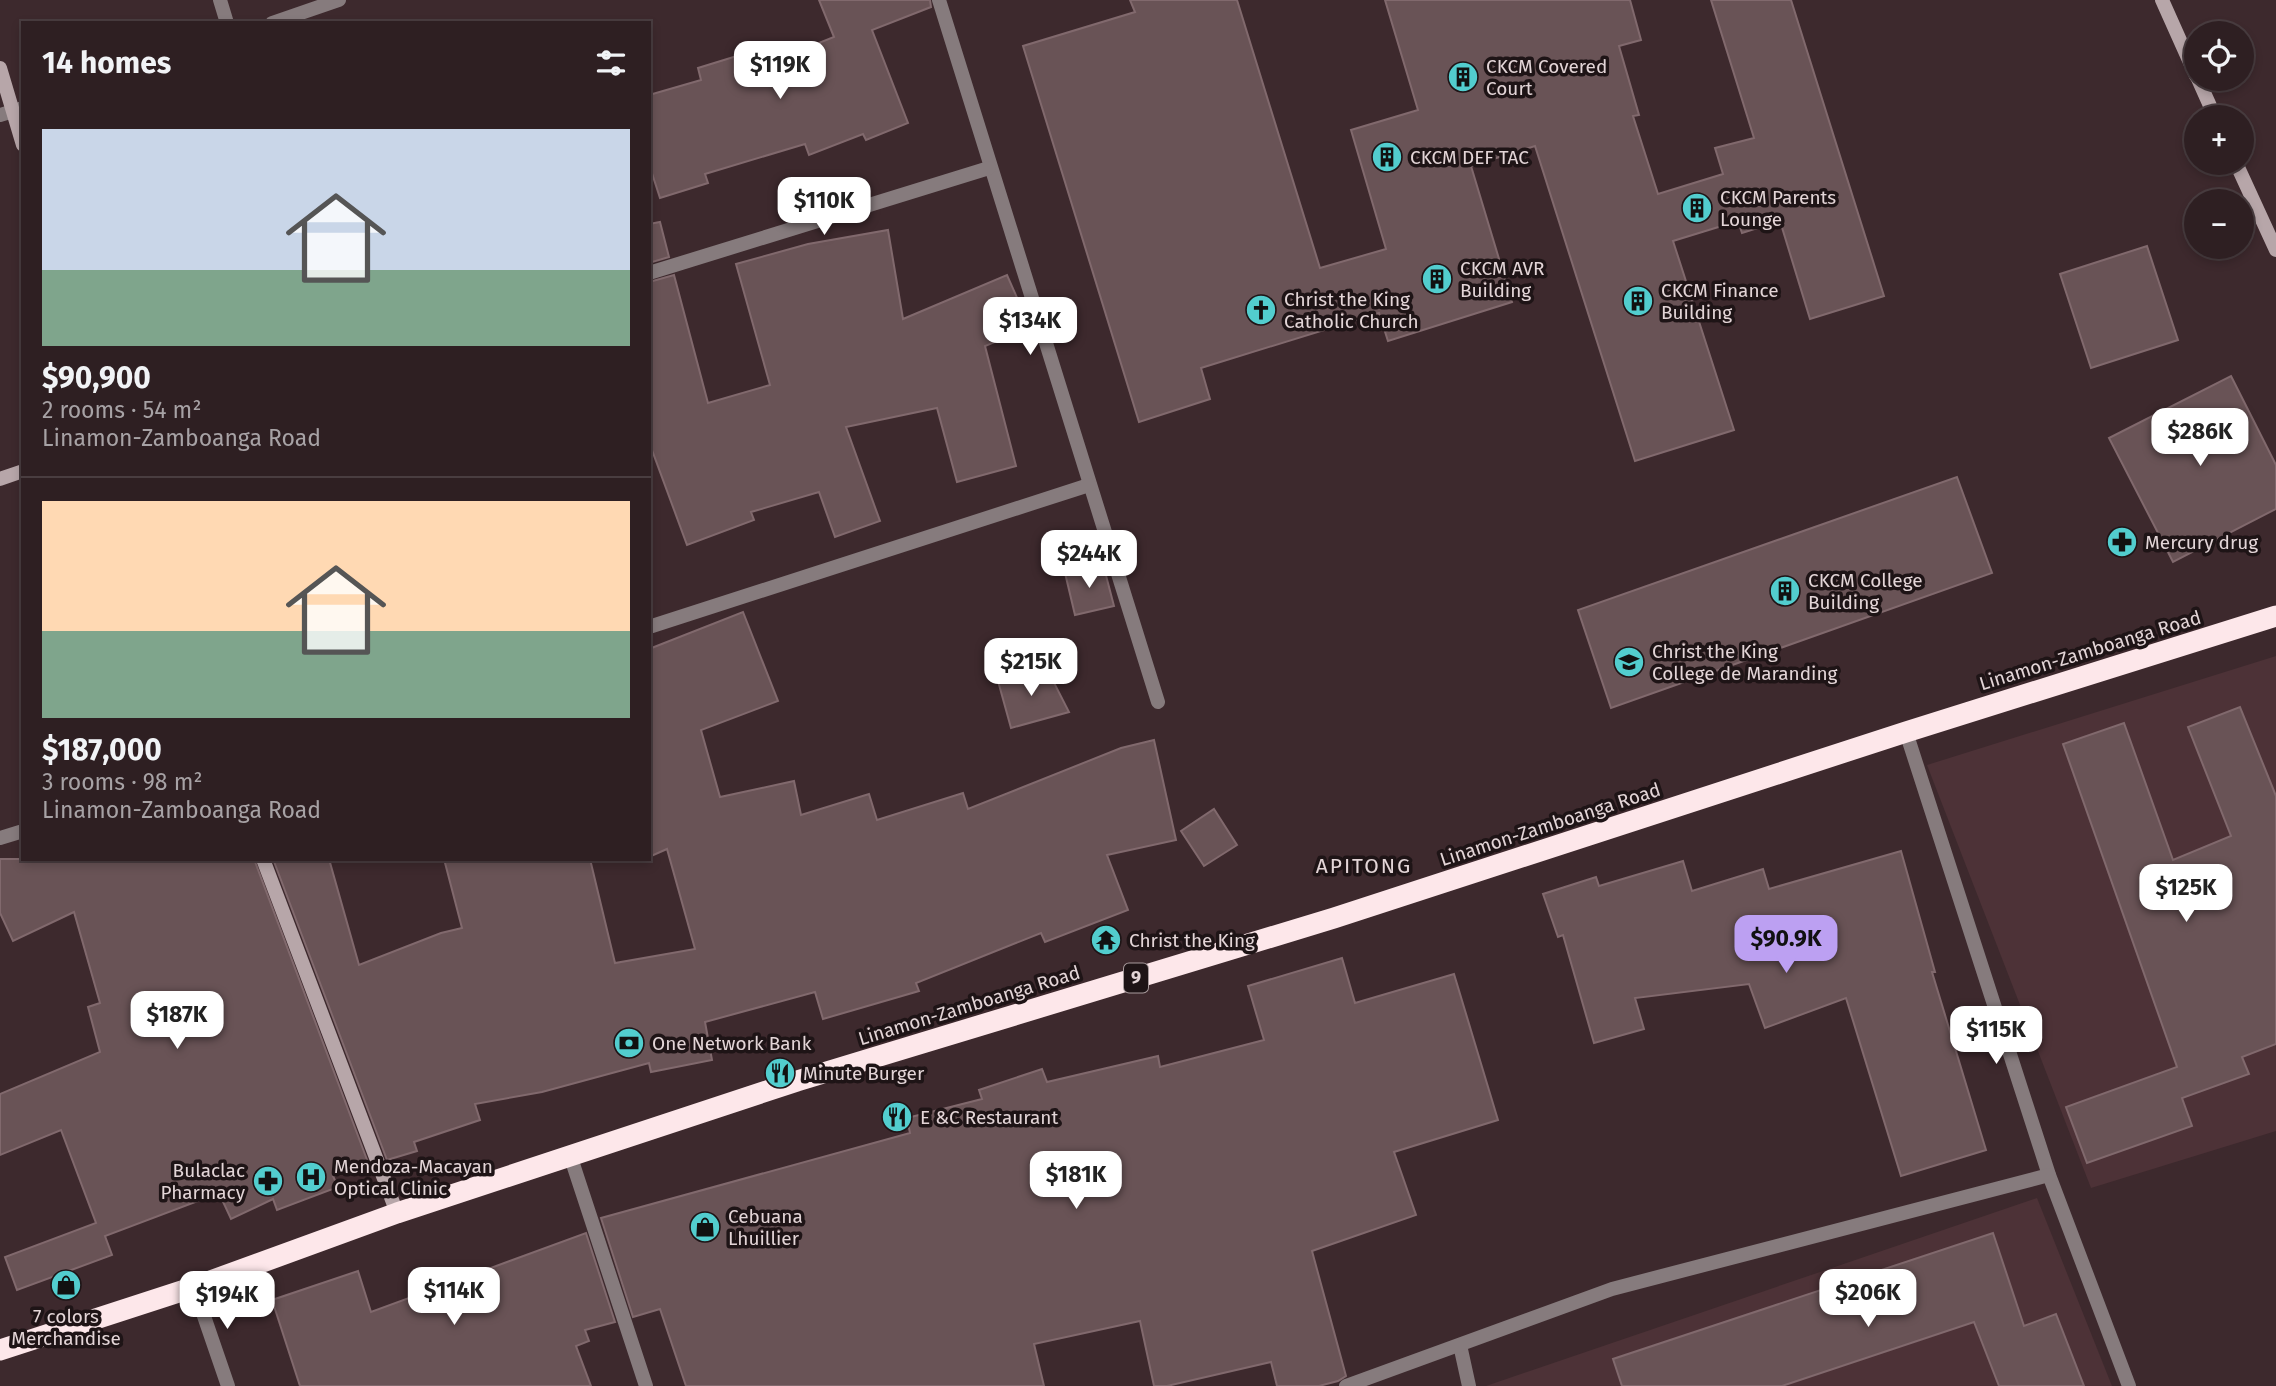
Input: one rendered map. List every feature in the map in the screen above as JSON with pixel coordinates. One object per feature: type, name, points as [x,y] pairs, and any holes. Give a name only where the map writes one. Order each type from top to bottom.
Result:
[{"type":"highway","name":"Linamon-Zamboanga Road","points":[[0,1350],[194,1287],[397,1213],[571,1158],[797,1081],[1334,919],[1906,732],[2276,616]]},
{"type":"street","points":[[220,0],[226,21]]},
{"type":"street","points":[[278,21],[339,0]]},
{"type":"street","points":[[939,0],[989,168],[1158,702]]},
{"type":"street","points":[[2162,0],[2184,48]]},
{"type":"street","points":[[0,68],[21,139]]},
{"type":"street","points":[[651,272],[989,168]]},
{"type":"street","points":[[2242,175],[2276,250]]},
{"type":"street","points":[[0,479],[21,472]]},
{"type":"street","points":[[651,626],[1089,485]]},
{"type":"street","points":[[1906,732],[2049,1175],[2129,1386]]},
{"type":"street","points":[[0,838],[21,832]]},
{"type":"street","points":[[264,861],[397,1213]]},
{"type":"street","points":[[571,1158],[646,1386]]},
{"type":"street","points":[[1346,1386],[1612,1289],[2049,1175]]},
{"type":"street","points":[[194,1287],[228,1386]]},
{"type":"street","points":[[1460,1345],[1469,1386]]},
{"type":"shaded area","points":[[2276,656],[2276,1131],[2091,1188],[1927,765]]},
{"type":"shaded area","points":[[2037,1198],[2112,1386],[1486,1386]]},
{"type":"building","points":[[819,0],[930,0],[931,7],[872,30],[908,123],[866,140],[863,134],[809,155],[805,144],[705,174],[708,183],[660,198],[651,170],[651,94],[701,80],[698,68],[740,55],[746,72],[834,37]]},
{"type":"building","points":[[1130,0],[1237,0],[1320,268],[1386,249],[1351,130],[1418,110],[1385,0],[1630,0],[1641,40],[1619,46],[1639,115],[1633,116],[1658,194],[1723,174],[1715,148],[1754,138],[1711,0],[1791,0],[1884,296],[1810,319],[1780,221],[1742,233],[1738,221],[1673,241],[1734,430],[1635,461],[1535,146],[1471,166],[1512,302],[1388,341],[1379,313],[1201,368],[1210,399],[1139,422],[1023,46],[1135,12]]},
{"type":"building","points":[[660,222],[669,257],[651,262],[651,224]]},
{"type":"building","points":[[888,230],[903,319],[1007,275],[1030,327],[985,346],[1016,466],[957,482],[937,408],[846,427],[880,521],[835,537],[819,492],[751,512],[754,520],[687,545],[651,447],[651,281],[674,275],[708,403],[770,385],[736,264],[808,244]]},
{"type":"building","points":[[2147,246],[2178,340],[2091,368],[2060,274]]},
{"type":"building","points":[[2231,376],[2276,465],[2276,509],[2173,562],[2109,438]]},
{"type":"building","name":"CKCM College Building","points":[[1957,477],[1992,573],[1611,708],[1578,610]]},
{"type":"building","points":[[1103,564],[1114,606],[1075,615],[1065,573]]},
{"type":"building","points":[[743,612],[778,701],[701,730],[720,797],[794,781],[801,815],[869,794],[877,820],[963,793],[968,809],[1121,748],[1154,740],[1176,840],[1107,855],[1128,910],[1045,942],[1041,933],[916,983],[919,991],[823,1019],[815,992],[705,1022],[712,1060],[651,1072],[649,1063],[542,1092],[475,1104],[480,1120],[414,1142],[417,1151],[387,1160],[274,861],[330,861],[359,965],[441,933],[462,928],[445,861],[590,861],[615,963],[695,949],[667,849],[651,856],[651,648]]},
{"type":"building","points":[[1046,667],[1069,712],[1011,728],[998,681]]},
{"type":"building","points":[[2240,707],[2276,796],[2276,1044],[2242,1057],[2249,1074],[2182,1098],[2192,1126],[2087,1163],[2066,1107],[2177,1067],[2063,744],[2124,723],[2173,860],[2231,836],[2188,727]]},
{"type":"building","points":[[1214,809],[1237,845],[1204,866],[1181,831]]},
{"type":"building","points":[[1901,851],[1935,972],[1932,972],[1986,1150],[1901,1176],[1846,998],[1765,1028],[1749,984],[1635,998],[1644,1029],[1594,1043],[1563,935],[1558,937],[1543,894],[1596,877],[1599,886],[1683,861],[1692,891],[1763,869],[1769,889]]},
{"type":"building","points":[[0,859],[255,861],[369,1165],[333,1176],[338,1187],[277,1210],[273,1199],[231,1219],[219,1193],[105,1236],[112,1255],[17,1290],[5,1257],[96,1223],[61,1130],[0,1155],[0,1094],[100,1052],[88,1007],[100,1003],[74,912],[13,941],[0,913]]},
{"type":"building","points":[[1342,958],[1355,1003],[1454,974],[1498,1120],[1394,1152],[1416,1215],[1312,1251],[1346,1376],[1338,1381],[1319,1386],[1277,1386],[1271,1362],[1167,1386],[1154,1386],[1140,1321],[1034,1344],[1044,1386],[686,1386],[660,1309],[633,1317],[601,1218],[910,1133],[907,1118],[982,1099],[979,1090],[1042,1069],[1047,1082],[1158,1056],[1160,1067],[1264,1040],[1248,986]]},
{"type":"building","points":[[586,1233],[615,1322],[585,1330],[589,1341],[576,1346],[591,1386],[300,1386],[272,1300],[358,1271],[371,1312]]},
{"type":"building","points":[[1993,1233],[2024,1326],[2056,1314],[2084,1386],[1999,1386],[1974,1322],[1782,1386],[1622,1386],[1613,1359]]},
{"type":"place","name":"CKCM Covered Court","points":[[1463,77]]},
{"type":"place","name":"CKCM DEF TAC","points":[[1387,157]]},
{"type":"place","name":"CKCM Parents Lounge","points":[[1697,208]]},
{"type":"place","name":"CKCM AVR Building","points":[[1437,279]]},
{"type":"place","name":"CKCM Finance Building","points":[[1638,301]]},
{"type":"place","name":"Christ the King Catholic Church","points":[[1261,310]]},
{"type":"place","name":"Mercury drug","points":[[2122,542]]},
{"type":"place","name":"CKCM College Building","points":[[1785,591]]},
{"type":"place","name":"Christ the King College de Maranding","points":[[1629,662]]},
{"type":"place","name":"Christ the King","points":[[1106,940]]},
{"type":"place","name":"One Network Bank","points":[[629,1043]]},
{"type":"place","name":"Minute Burger","points":[[780,1073]]},
{"type":"place","name":"E &C Restaurant","points":[[897,1117]]},
{"type":"place","name":"Mendoza-Macayan Optical Clinic","points":[[311,1177]]},
{"type":"place","name":"Bulaclac Pharmacy","points":[[268,1181]]},
{"type":"place","name":"Cebuana Lhuillier","points":[[705,1227]]},
{"type":"place","name":"7 colors Merchandise","points":[[66,1285]]},
{"type":"district","name":"APITONG","points":[[1364,866]]}]
